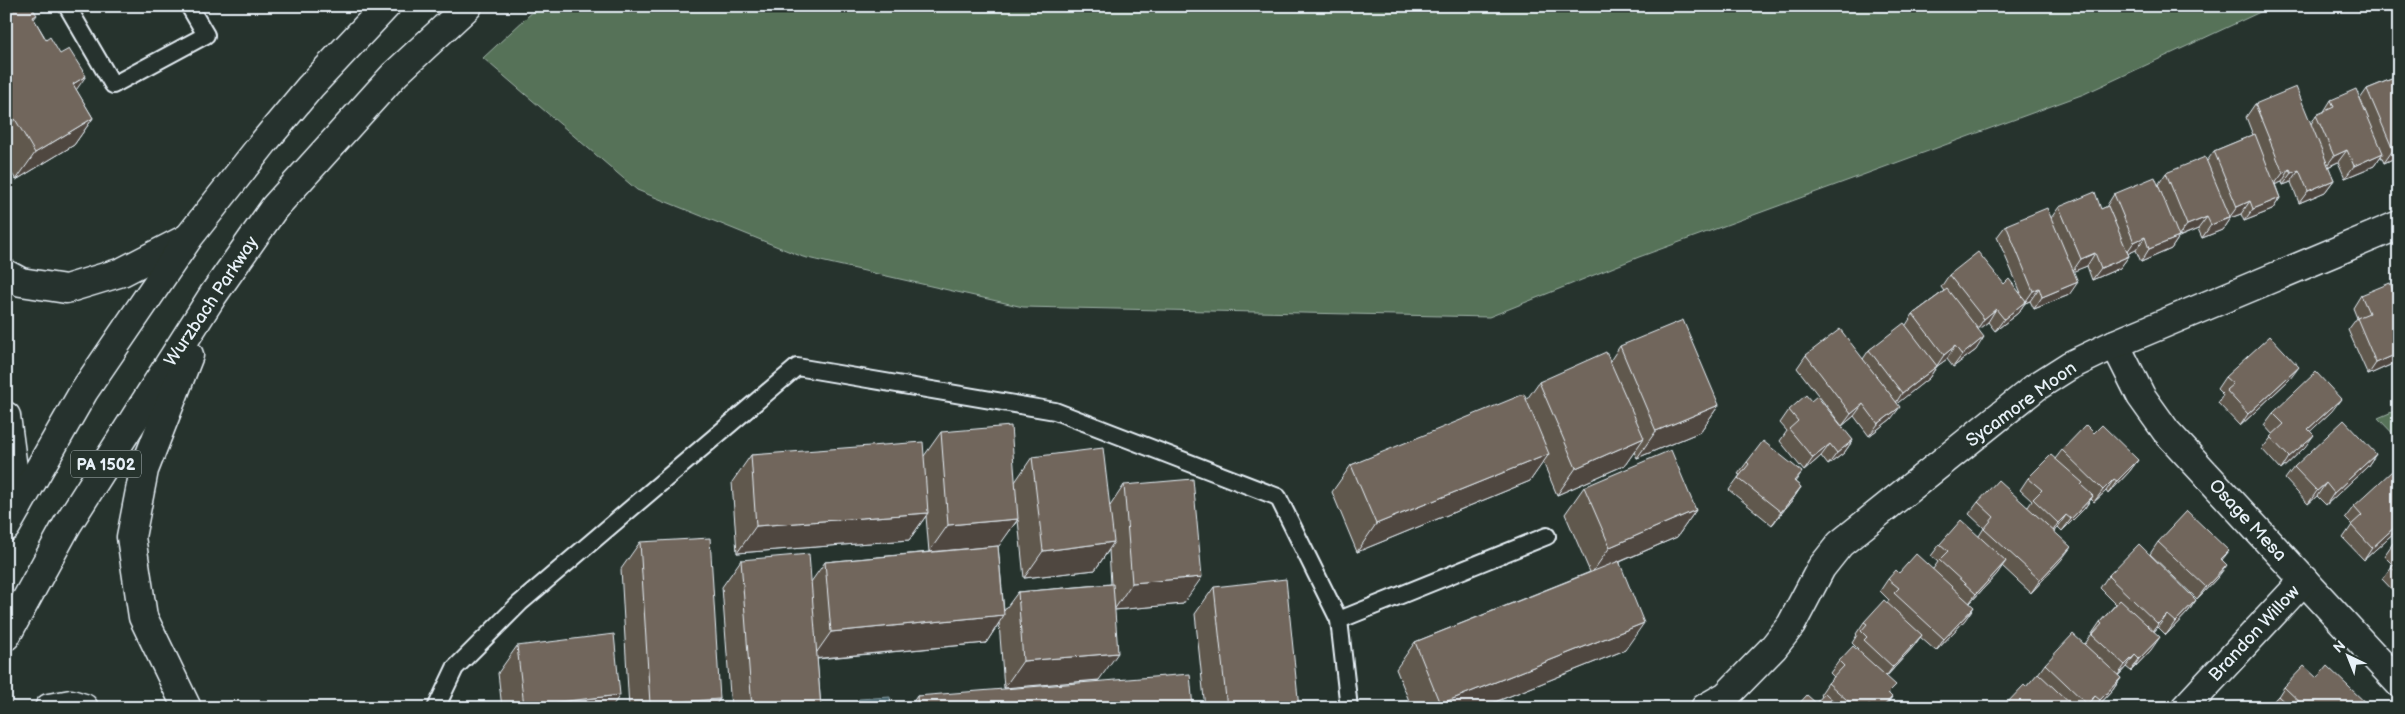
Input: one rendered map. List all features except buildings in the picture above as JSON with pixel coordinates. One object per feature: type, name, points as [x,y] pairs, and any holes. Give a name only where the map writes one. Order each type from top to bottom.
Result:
[{"type":"main road","name":"PA 1502","points":[[12,517],[84,391],[190,237],[264,142],[310,87],[386,6]]},
{"type":"main road","name":"Wurzbach Parkway","points":[[6,636],[67,525],[213,295],[274,208],[361,111],[468,6]]},
{"type":"main road","name":"Sycamore Moon","points":[[1717,704],[1773,648],[1807,597],[1821,568],[1840,544],[2036,387],[2069,366],[2115,344],[2399,224]]},
{"type":"main road","points":[[6,274],[21,282],[66,289],[122,272],[190,237]]},
{"type":"main road","points":[[187,708],[143,617],[131,537],[144,470],[213,295]]},
{"type":"main road","name":"Osage Mesa","points":[[2115,344],[2141,396],[2166,431],[2399,683]]},
{"type":"main road","points":[[6,416],[12,517]]},
{"type":"main road","name":"Brandon Willow","points":[[2185,708],[2304,580]]},
{"type":"main road","points":[[49,708],[71,704],[84,708]]},
{"type":"lane","points":[[67,6],[113,85],[206,35],[189,6]]},
{"type":"lane","points":[[436,708],[456,668],[520,603],[797,367],[1055,412],[1278,497],[1339,620],[1349,708]]},
{"type":"lane","points":[[1339,620],[1547,536]]},
{"type":"green space","points":[[539,6],[2273,6],[2084,94],[1639,257],[1489,317],[1023,307],[803,257],[637,190],[483,58]]},
{"type":"green space","points":[[2399,409],[2399,440],[2378,418]]},
{"type":"water","points":[[890,697],[891,708],[851,708],[859,699]]}]
